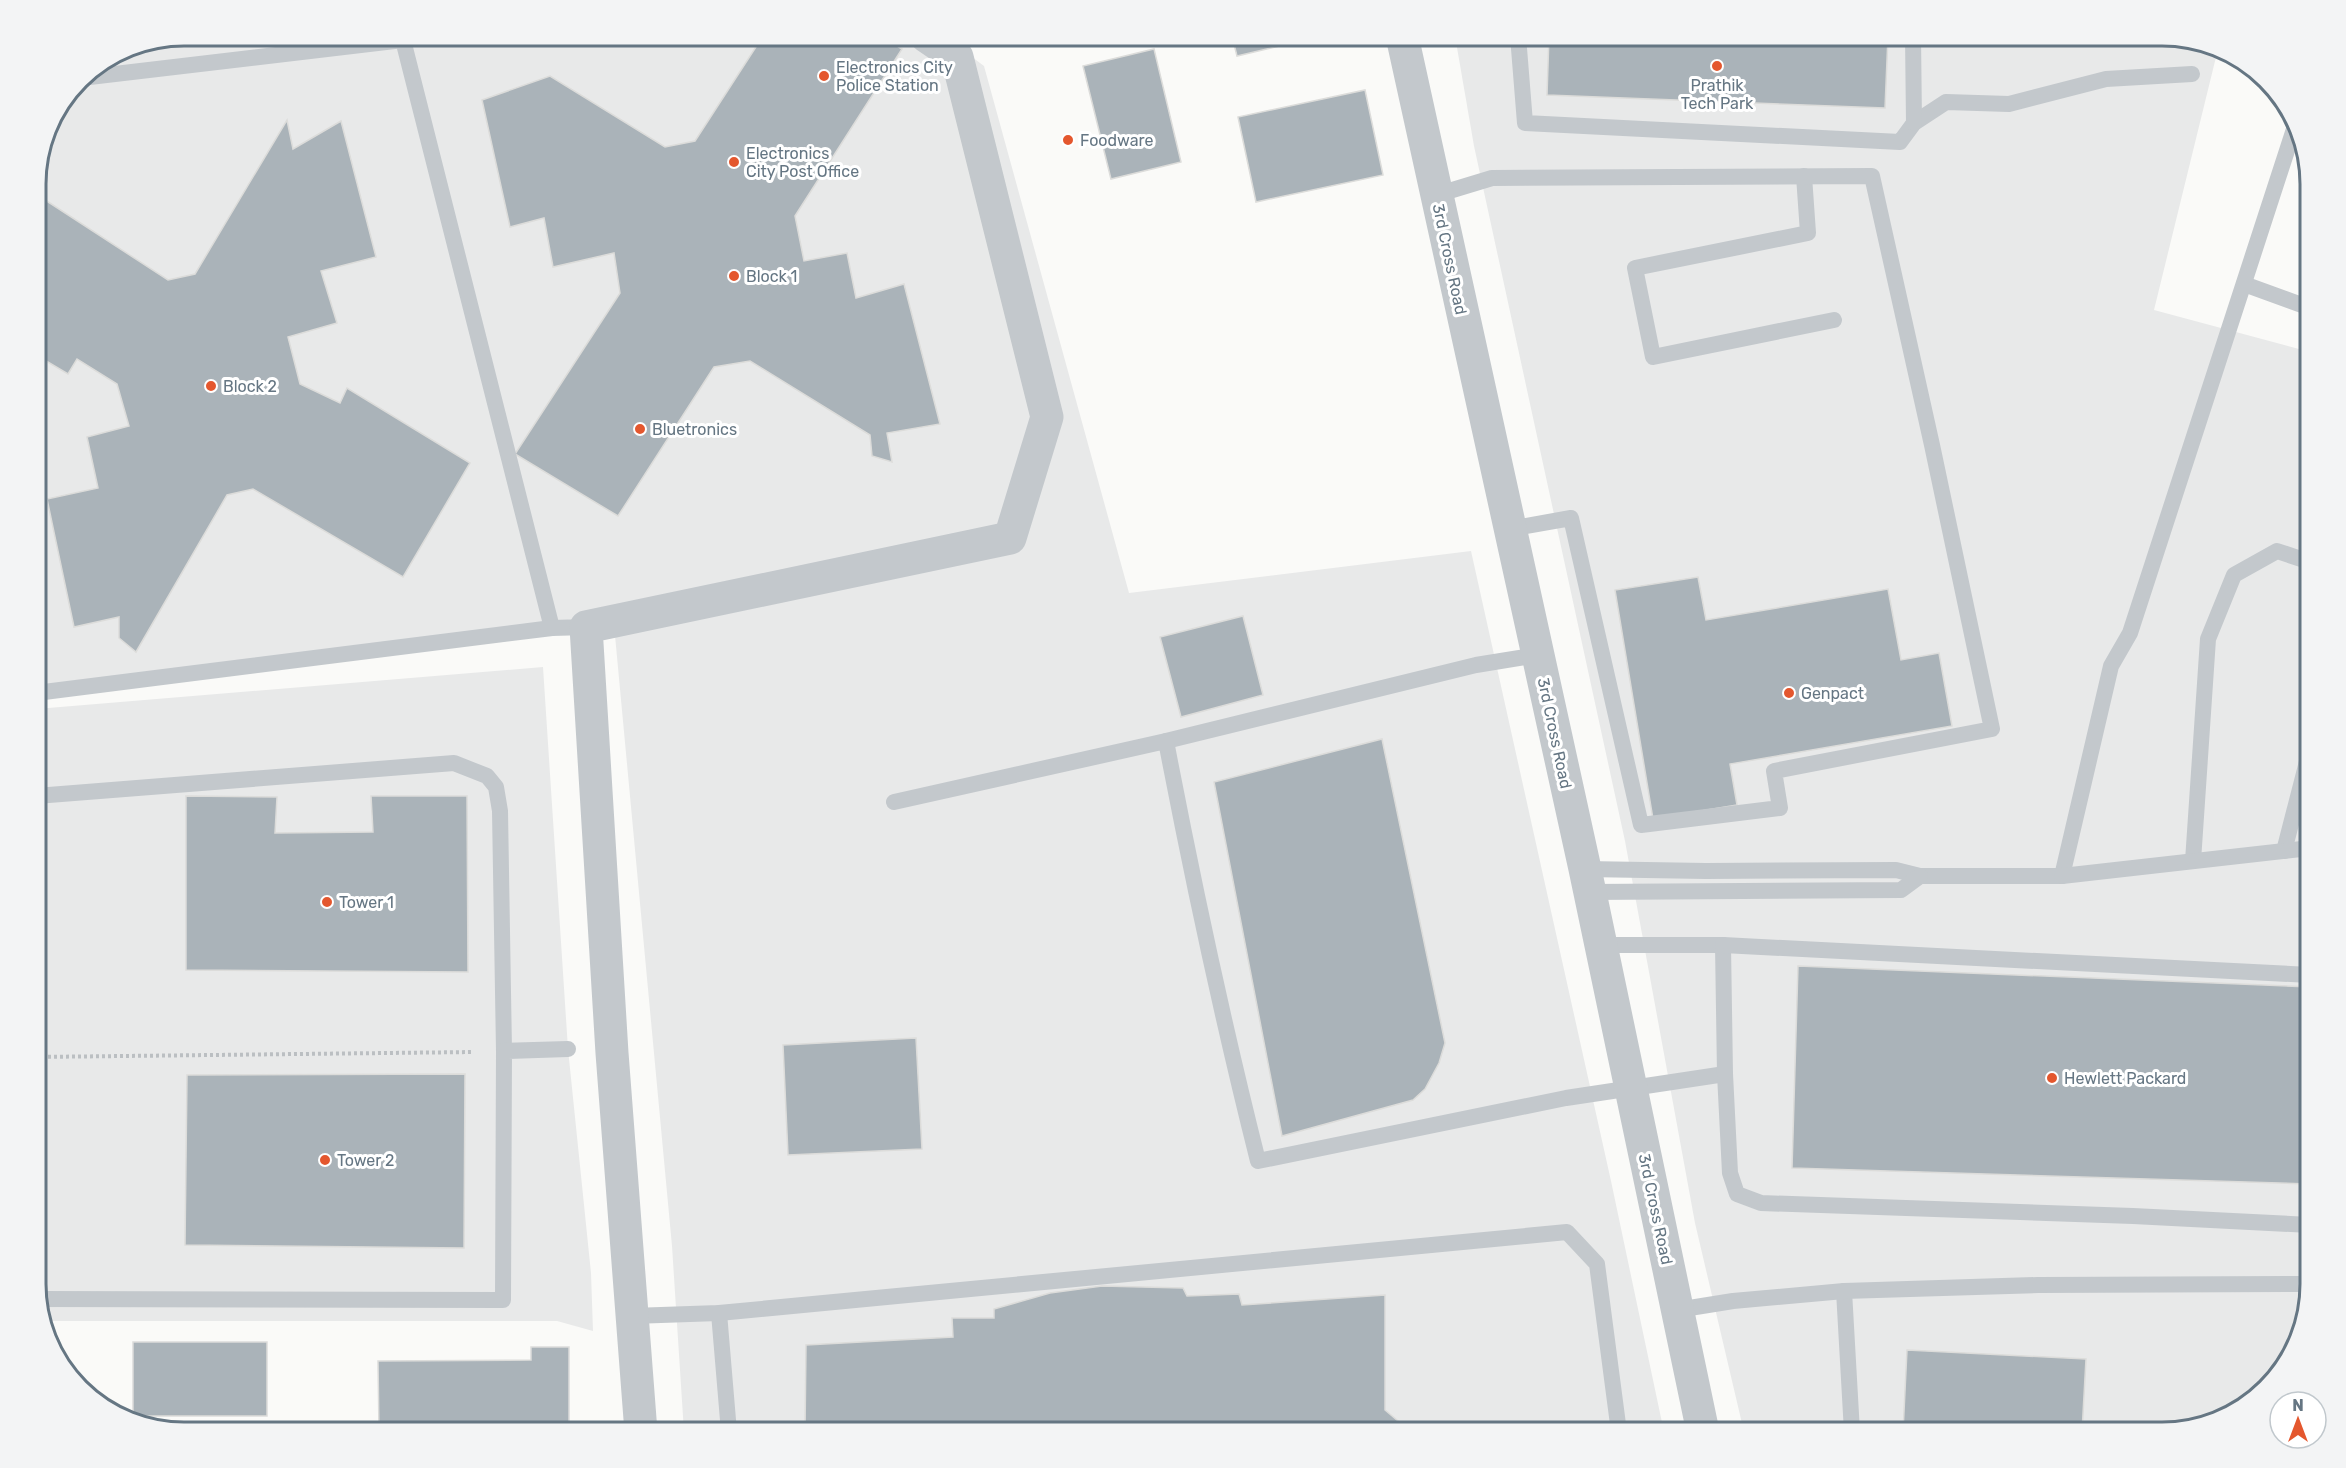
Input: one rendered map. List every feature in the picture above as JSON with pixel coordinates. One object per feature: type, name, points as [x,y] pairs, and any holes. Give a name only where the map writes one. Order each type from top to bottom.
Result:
[{"type":"street","name":"3rd Cross Road","points":[[1404,46],[1601,945],[1701,1422]]},
{"type":"street","points":[[640,1422],[612,1053],[586,627],[1010,538],[1047,417],[957,57],[942,47]]},
{"type":"lane","points":[[1519,46],[1525,123],[1900,142],[1914,123],[1946,102],[2009,104],[2106,79],[2192,74]]},
{"type":"lane","points":[[1913,46],[1914,123]]},
{"type":"lane","points":[[99,76],[337,47]]},
{"type":"lane","points":[[412,47],[552,628]]},
{"type":"lane","points":[[2062,876],[2111,666],[2130,633],[2291,137]]},
{"type":"lane","points":[[1804,176],[1808,234],[1635,268],[1653,357],[1834,320]]},
{"type":"lane","points":[[1436,195],[1492,178],[1872,176],[1992,729],[1773,771],[1779,808],[1641,825],[1571,518],[1509,529]]},
{"type":"lane","points":[[2244,284],[2300,304]]},
{"type":"lane","points":[[2193,861],[2208,639],[2234,575],[2277,551],[2300,559]]},
{"type":"lane","points":[[47,692],[552,628],[586,627]]},
{"type":"lane","points":[[894,802],[1166,741],[1476,665],[1538,655]]},
{"type":"lane","points":[[1166,741],[1199,911],[1230,1051],[1258,1161],[1555,1100],[1725,1074]]},
{"type":"lane","points":[[47,795],[454,763],[487,776],[496,787],[500,811],[504,1051],[503,1300],[48,1299]]},
{"type":"lane","points":[[2284,851],[2300,789]]},
{"type":"lane","points":[[1587,881],[1706,871],[1896,870],[1920,876],[2062,876],[2300,849]]},
{"type":"lane","points":[[1587,881],[1901,890],[1920,876]]},
{"type":"lane","points":[[1601,945],[1723,945],[2300,974]]},
{"type":"lane","points":[[1723,945],[1725,1074],[1730,1173],[1737,1194],[1761,1203],[2133,1216],[2300,1224]]},
{"type":"lane","points":[[504,1051],[568,1049]]},
{"type":"lane","points":[[632,1316],[719,1313],[1567,1232],[1597,1264],[1618,1422]]},
{"type":"lane","points":[[1677,1310],[1733,1301],[1844,1291],[2038,1285],[2300,1287]]},
{"type":"lane","points":[[1844,1291],[1851,1422]]},
{"type":"lane","points":[[719,1313],[728,1422]]},
{"type":"path","points":[[47,1057],[504,1051]]},
{"type":"shaded area","points":[[1457,46],[2162,46],[2189,49],[2216,58],[2154,310],[2300,349],[2300,1284],[2295,1320],[2285,1345],[2265,1375],[2238,1398],[2206,1414],[2189,1419],[2162,1422],[1742,1422],[1695,1223],[1625,841],[1474,146]]},
{"type":"shaded area","points":[[175,47],[958,47],[984,66],[1129,593],[1471,551],[1611,1181],[1662,1422],[683,1422],[672,1246],[613,614],[47,689],[47,175],[51,148],[57,131],[75,100],[87,87],[100,75],[131,57],[157,49]]},
{"type":"shaded area","points":[[543,667],[568,1049],[591,1273],[593,1331],[557,1321],[51,1321],[47,1293],[47,708]]},
{"type":"building","points":[[1235,46],[1278,46],[1237,56]]},
{"type":"building","name":"Prathik Tech Park","points":[[1549,46],[1888,46],[1885,108],[1547,95]]},
{"type":"building","name":"Block 1","points":[[756,47],[898,47],[902,49],[795,216],[804,261],[847,253],[856,298],[904,284],[940,424],[887,433],[892,462],[872,456],[870,435],[750,361],[714,367],[618,516],[515,454],[620,293],[614,253],[553,267],[544,218],[510,227],[482,100],[550,76],[665,147],[695,141]]},
{"type":"building","points":[[1154,49],[1181,162],[1111,179],[1083,66]]},
{"type":"building","points":[[1365,90],[1383,175],[1256,202],[1238,117]]},
{"type":"building","name":"Block 2","points":[[287,120],[293,149],[341,121],[376,257],[321,271],[337,323],[288,337],[300,384],[340,403],[347,388],[470,463],[403,577],[253,489],[227,495],[136,652],[119,638],[119,617],[74,627],[47,499],[98,488],[87,437],[129,426],[117,384],[77,359],[68,374],[47,362],[47,201],[168,280],[195,274]]},
{"type":"building","name":"Genpact","points":[[1698,577],[1706,620],[1888,589],[1901,660],[1939,653],[1952,726],[1730,764],[1737,805],[1653,819],[1615,590]]},
{"type":"building","points":[[1243,616],[1263,695],[1181,717],[1160,637]]},
{"type":"building","points":[[1382,739],[1445,1043],[1439,1063],[1425,1089],[1413,1100],[1282,1136],[1214,782]]},
{"type":"building","name":"Tower 1","points":[[186,796],[277,797],[275,833],[373,832],[371,796],[467,796],[468,972],[186,970]]},
{"type":"building","name":"Hewlett Packard","points":[[1798,966],[2300,987],[2300,1184],[1792,1168]]},
{"type":"building","points":[[916,1038],[922,1149],[788,1155],[783,1045]]},
{"type":"building","name":"Tower 2","points":[[465,1074],[464,1248],[185,1245],[187,1075]]},
{"type":"building","points":[[1102,1286],[1183,1288],[1187,1296],[1239,1294],[1242,1305],[1385,1295],[1385,1410],[1399,1422],[805,1422],[806,1345],[953,1337],[952,1318],[994,1318],[994,1309],[1050,1293]]},
{"type":"building","points":[[133,1342],[267,1342],[267,1416],[147,1416],[133,1411]]},
{"type":"building","points":[[531,1347],[569,1347],[569,1422],[379,1422],[378,1361],[531,1360]]},
{"type":"building","points":[[1907,1350],[2086,1359],[2083,1422],[1903,1422]]},
{"type":"place","name":"Prathik Tech Park","points":[[1717,66]]},
{"type":"place","name":"Electronics City Police Station","points":[[824,76]]},
{"type":"place","name":"Foodware","points":[[1068,140]]},
{"type":"place","name":"Electronics City Post Office","points":[[734,162]]},
{"type":"place","name":"Block 1","points":[[734,276]]},
{"type":"place","name":"Block 2","points":[[211,386]]},
{"type":"place","name":"Bluetronics","points":[[640,429]]},
{"type":"place","name":"Genpact","points":[[1789,693]]},
{"type":"place","name":"Tower 1","points":[[327,902]]},
{"type":"place","name":"Hewlett Packard","points":[[2052,1078]]},
{"type":"place","name":"Tower 2","points":[[325,1160]]}]
